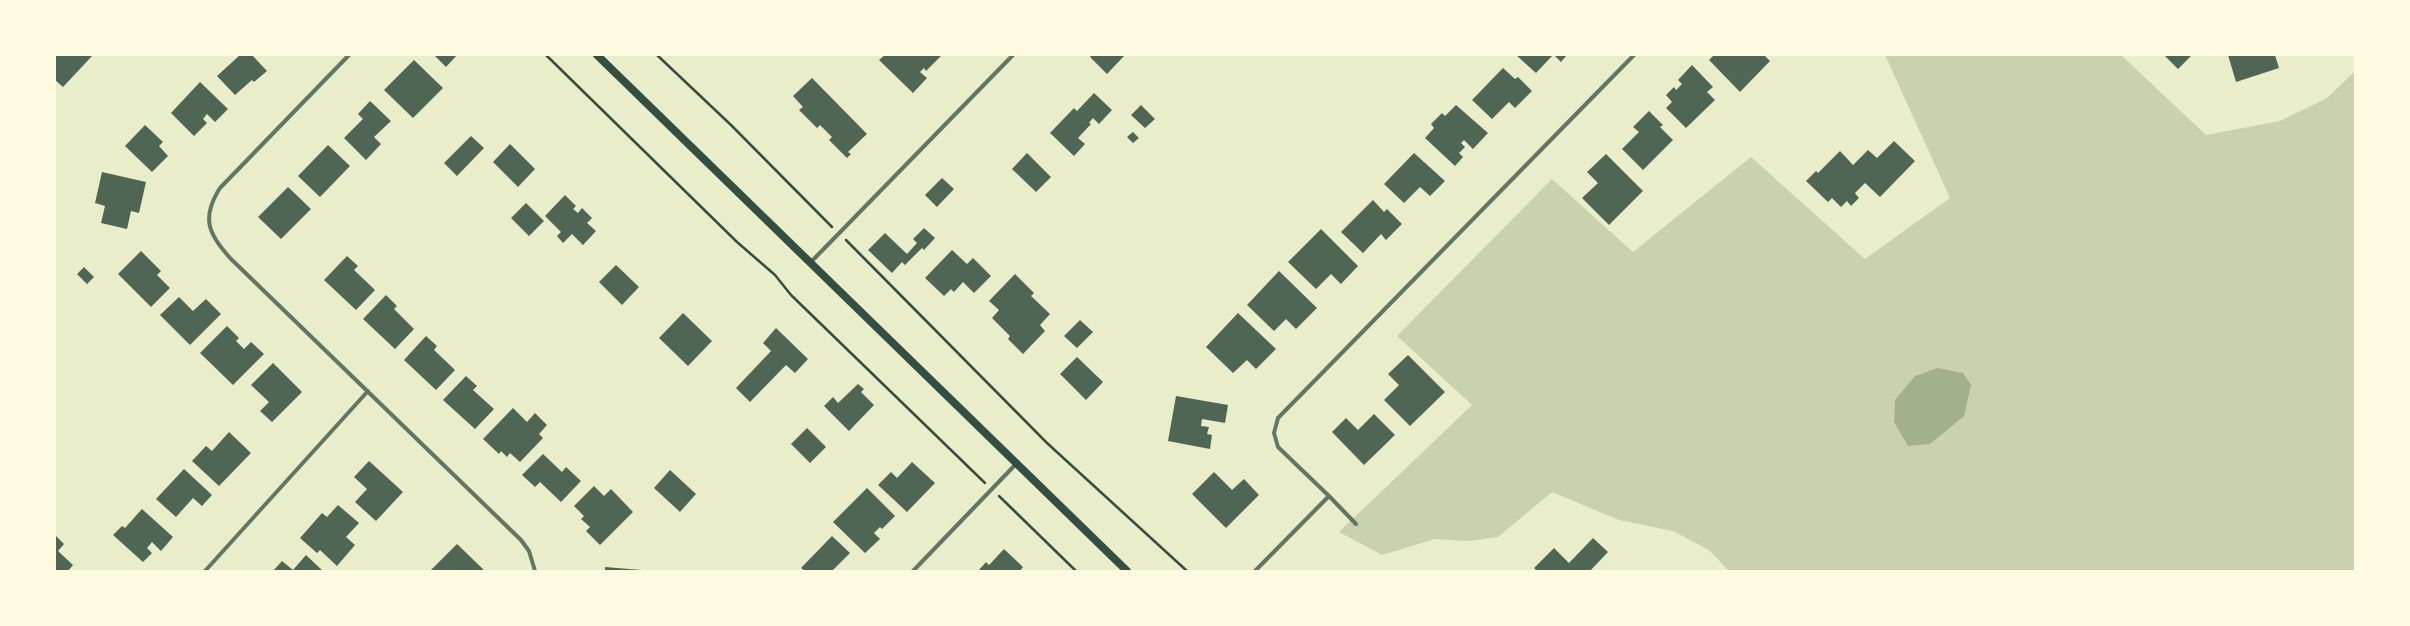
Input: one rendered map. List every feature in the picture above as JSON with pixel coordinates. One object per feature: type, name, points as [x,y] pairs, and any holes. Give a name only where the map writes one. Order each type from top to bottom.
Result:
[{"type":"main road","points":[[597,55],[1127,571]]},
{"type":"street","points":[[349,55],[220,188],[210,207],[208,223],[212,237],[231,259],[521,540],[529,551],[535,571]]},
{"type":"street","points":[[810,264],[1013,55]]},
{"type":"street","points":[[1356,524],[1278,447],[1274,433],[1278,418],[1634,55]]},
{"type":"street","points":[[205,571],[368,392]]},
{"type":"street","points":[[913,571],[1016,464]]},
{"type":"street","points":[[1255,571],[1329,496]]},
{"type":"path","points":[[546,55],[737,242],[775,275],[791,294],[980,478]]},
{"type":"path","points":[[657,55],[731,125],[831,225]]},
{"type":"path","points":[[849,244],[1047,443],[1187,571]]},
{"type":"path","points":[[1006,502],[1076,571]]},
{"type":"shaded area","points":[[1885,55],[2121,55],[2206,135],[2280,121],[2327,98],[2355,71],[2355,571],[1729,571],[1709,550],[1673,531],[1619,520],[1552,492],[1498,537],[1469,541],[1435,539],[1382,555],[1339,532],[1472,405],[1397,336],[1552,179],[1633,252],[1751,157],[1865,259],[1950,198]]},
{"type":"shaded area","points":[[1938,368],[1963,373],[1971,385],[1964,416],[1930,444],[1908,446],[1894,422],[1895,400],[1915,376]]},
{"type":"building","points":[[55,55],[93,55],[63,87],[55,80]]},
{"type":"building","points":[[240,55],[252,55],[267,71],[254,82],[252,80],[235,95],[217,76]]},
{"type":"building","points":[[434,55],[457,55],[446,67]]},
{"type":"building","points":[[885,55],[942,55],[926,71],[924,68],[920,72],[927,78],[913,93],[879,60]]},
{"type":"building","points":[[1092,55],[1125,55],[1107,74],[1090,57]]},
{"type":"building","points":[[1516,55],[1553,55],[1536,73]]},
{"type":"building","points":[[1554,55],[1567,55],[1561,62]]},
{"type":"building","points":[[1714,55],[1764,55],[1770,61],[1740,92],[1709,60]]},
{"type":"building","points":[[2164,55],[2192,55],[2178,69]]},
{"type":"building","points":[[2228,55],[2275,55],[2279,68],[2236,82]]},
{"type":"building","points":[[414,60],[443,88],[413,118],[384,90]]},
{"type":"building","points":[[1692,65],[1713,87],[1707,92],[1715,100],[1686,128],[1666,108],[1672,102],[1666,95],[1674,87],[1676,90],[1682,84],[1678,80]]},
{"type":"building","points":[[1503,68],[1515,79],[1518,77],[1532,91],[1515,108],[1509,102],[1492,119],[1472,100]]},
{"type":"building","points":[[812,78],[867,134],[848,152],[851,154],[847,158],[829,140],[832,137],[820,125],[817,128],[799,110],[803,107],[793,96]]},
{"type":"building","points":[[200,82],[228,109],[215,122],[207,114],[203,119],[207,123],[194,136],[171,113]]},
{"type":"building","points":[[1094,93],[1112,110],[1099,124],[1093,118],[1089,123],[1091,124],[1078,138],[1085,144],[1074,156],[1050,133],[1074,108],[1077,111]]},
{"type":"building","points":[[370,101],[391,121],[374,137],[381,144],[366,160],[344,138],[363,119],[358,114]]},
{"type":"building","points":[[1141,105],[1155,119],[1145,128],[1131,115]]},
{"type":"building","points":[[1456,105],[1488,133],[1473,149],[1464,140],[1461,143],[1465,147],[1459,153],[1463,157],[1455,166],[1425,138],[1434,128],[1431,124],[1442,113],[1445,116]]},
{"type":"building","points":[[1649,111],[1663,125],[1660,127],[1673,140],[1643,170],[1622,149],[1639,132],[1633,127]]},
{"type":"building","points":[[145,125],[163,142],[159,146],[168,156],[152,172],[125,146]]},
{"type":"building","points":[[1133,132],[1139,138],[1133,143],[1127,137]]},
{"type":"building","points":[[471,136],[484,148],[457,176],[444,163]]},
{"type":"building","points":[[1894,141],[1915,161],[1880,197],[1865,183],[1855,193],[1859,198],[1851,206],[1847,201],[1841,207],[1832,198],[1828,202],[1806,181],[1816,171],[1818,173],[1840,151],[1853,165],[1868,150],[1877,158]]},
{"type":"building","points":[[510,144],[535,169],[518,187],[493,162]]},
{"type":"building","points":[[328,145],[350,166],[320,197],[298,176]]},
{"type":"building","points":[[1027,153],[1051,177],[1036,192],[1012,169]]},
{"type":"building","points":[[1414,153],[1445,181],[1430,196],[1420,187],[1404,203],[1384,184]]},
{"type":"building","points":[[1606,154],[1643,191],[1609,225],[1582,198],[1598,183],[1587,172]]},
{"type":"building","points":[[102,172],[146,182],[139,213],[131,211],[127,229],[101,223],[105,206],[95,203]]},
{"type":"building","points":[[942,178],[954,189],[937,207],[925,195]]},
{"type":"building","points":[[288,187],[311,209],[281,239],[258,217]]},
{"type":"building","points":[[565,195],[576,206],[573,209],[578,213],[582,208],[592,218],[587,223],[596,231],[583,245],[572,234],[563,243],[557,236],[561,232],[545,216]]},
{"type":"building","points":[[1373,200],[1384,212],[1387,209],[1402,224],[1386,240],[1381,234],[1363,253],[1341,232]]},
{"type":"building","points":[[526,203],[544,221],[529,236],[511,218]]},
{"type":"building","points":[[924,228],[935,238],[924,250],[922,248],[905,265],[902,262],[892,273],[868,250],[885,233],[907,254],[917,243],[913,239]]},
{"type":"building","points":[[1321,229],[1358,266],[1341,284],[1331,274],[1316,289],[1288,262]]},
{"type":"building","points":[[952,250],[967,264],[973,258],[991,276],[974,293],[963,282],[954,292],[951,289],[944,296],[925,278]]},
{"type":"building","points":[[141,251],[161,271],[157,275],[170,288],[151,307],[118,274]]},
{"type":"building","points":[[347,256],[358,266],[354,270],[375,290],[356,310],[324,280]]},
{"type":"building","points":[[616,265],[639,287],[622,305],[599,282]]},
{"type":"building","points":[[84,267],[94,277],[87,284],[77,274]]},
{"type":"building","points":[[1279,271],[1317,308],[1296,329],[1286,319],[1274,331],[1247,305]]},
{"type":"building","points":[[1015,274],[1034,293],[1031,296],[1050,314],[1040,325],[1045,331],[1023,354],[1008,339],[1010,336],[992,318],[999,310],[989,301]]},
{"type":"building","points":[[386,295],[397,306],[394,309],[414,329],[395,349],[363,319]]},
{"type":"building","points":[[179,297],[193,311],[206,299],[221,314],[190,345],[160,315]]},
{"type":"building","points":[[683,313],[712,341],[688,366],[659,338]]},
{"type":"building","points":[[1238,313],[1276,349],[1256,369],[1247,360],[1233,373],[1206,347]]},
{"type":"building","points":[[1080,320],[1093,332],[1077,348],[1064,336]]},
{"type":"building","points":[[227,326],[239,338],[236,341],[244,349],[251,342],[264,354],[233,385],[200,353]]},
{"type":"building","points":[[776,328],[808,359],[795,373],[786,365],[750,402],[736,388],[771,351],[763,343]]},
{"type":"building","points":[[426,336],[437,346],[434,350],[455,370],[436,390],[404,360]]},
{"type":"building","points":[[1408,355],[1445,392],[1410,426],[1384,400],[1399,385],[1388,374]]},
{"type":"building","points":[[1077,357],[1103,382],[1086,400],[1060,374]]},
{"type":"building","points":[[273,363],[302,392],[272,422],[260,411],[269,402],[251,385]]},
{"type":"building","points":[[466,376],[477,386],[473,390],[494,409],[475,429],[443,400]]},
{"type":"building","points":[[858,384],[864,389],[861,392],[874,405],[849,431],[824,406],[833,397],[838,403]]},
{"type":"building","points":[[1176,396],[1228,405],[1225,423],[1202,419],[1201,426],[1209,427],[1207,434],[1212,435],[1210,449],[1168,441]]},
{"type":"building","points":[[513,408],[527,422],[535,413],[547,425],[539,434],[543,438],[520,462],[510,453],[507,457],[501,451],[499,454],[483,439]]},
{"type":"building","points":[[1374,414],[1395,435],[1364,465],[1332,432],[1346,418],[1358,430]]},
{"type":"building","points":[[807,428],[826,447],[810,463],[791,444]]},
{"type":"building","points":[[229,432],[251,453],[219,486],[192,461],[206,446],[212,451]]},
{"type":"building","points":[[543,454],[562,472],[566,467],[581,481],[561,502],[540,482],[535,487],[522,475]]},
{"type":"building","points":[[369,461],[403,492],[376,521],[355,502],[367,489],[354,477]]},
{"type":"building","points":[[912,462],[935,483],[907,512],[878,485],[891,472],[897,478]]},
{"type":"building","points":[[184,469],[212,495],[202,506],[193,498],[176,517],[156,499]]},
{"type":"building","points":[[670,470],[696,494],[680,512],[654,488]]},
{"type":"building","points":[[1214,472],[1232,490],[1244,479],[1259,495],[1226,528],[1192,494]]},
{"type":"building","points":[[594,486],[604,496],[611,489],[633,512],[600,545],[586,531],[590,527],[581,519],[584,516],[574,506]]},
{"type":"building","points":[[867,488],[895,516],[882,529],[880,527],[874,533],[880,539],[865,553],[833,522]]},
{"type":"building","points":[[338,505],[359,523],[346,537],[355,545],[337,566],[320,550],[317,553],[300,538],[322,513],[327,517]]},
{"type":"building","points":[[142,509],[173,537],[161,551],[152,542],[147,548],[152,553],[143,562],[113,535],[122,526],[125,528]]},
{"type":"building","points":[[55,535],[64,544],[58,551],[73,565],[68,571],[55,571]]},
{"type":"building","points":[[832,536],[850,553],[832,571],[805,571],[801,568]]},
{"type":"building","points":[[1593,538],[1608,552],[1590,571],[1537,571],[1534,568],[1554,548],[1569,563]]},
{"type":"building","points":[[457,544],[485,571],[430,571]]},
{"type":"building","points":[[1004,549],[1023,567],[1020,571],[978,571],[986,562],[989,565]]},
{"type":"building","points":[[306,555],[323,571],[273,571],[282,561],[293,570]]},
{"type":"building","points":[[605,567],[642,570],[642,571],[605,571]]}]
